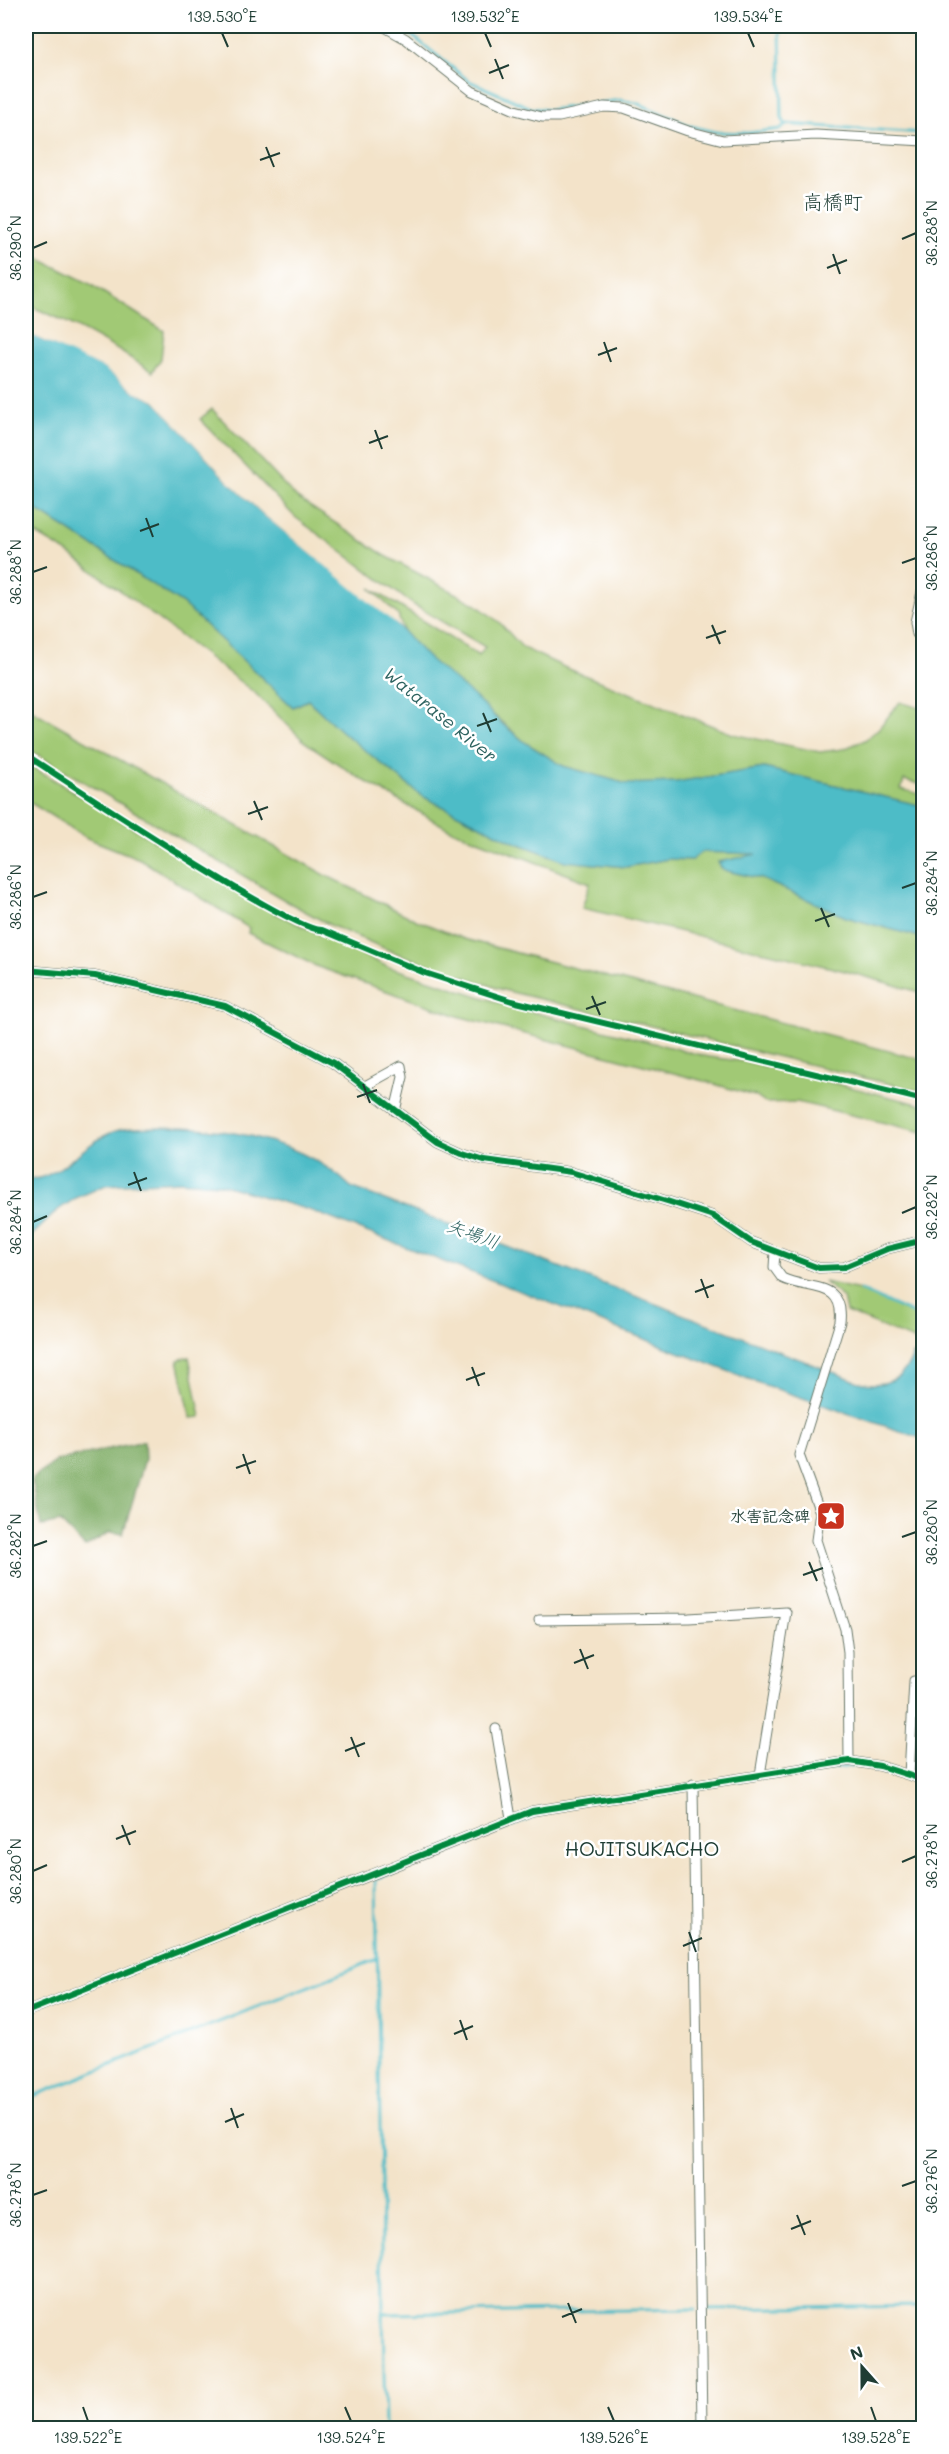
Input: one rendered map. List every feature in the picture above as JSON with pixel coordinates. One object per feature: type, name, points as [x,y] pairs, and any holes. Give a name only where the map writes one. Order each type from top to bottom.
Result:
[{"type":"street","points":[[383,26],[406,39],[472,91],[515,110],[542,117],[559,117],[604,107],[624,108],[688,131],[723,140],[816,135],[924,141]]},
{"type":"street","points":[[917,634],[915,622],[924,583]]},
{"type":"street","points":[[26,970],[95,976],[225,1006],[333,1063],[438,1142],[462,1153],[484,1160],[571,1172],[681,1205],[713,1216],[751,1242],[819,1268],[836,1268],[887,1249],[924,1240]]},
{"type":"street","points":[[365,1086],[401,1066],[402,1077],[395,1111]]},
{"type":"street","points":[[775,1252],[774,1267],[782,1278],[826,1289],[840,1307],[840,1322],[799,1449],[800,1461],[820,1512],[816,1540],[845,1629],[848,1652],[849,1761]]},
{"type":"street","points":[[539,1620],[689,1618],[786,1612],[759,1775]]},
{"type":"street","points":[[909,1775],[914,1681],[924,1680]]},
{"type":"street","points":[[496,1729],[512,1818]]},
{"type":"street","points":[[26,2012],[539,1809],[849,1761],[880,1766],[924,1780]]},
{"type":"street","points":[[693,1784],[702,2428]]},
{"type":"green space","points":[[26,252],[90,284],[164,331],[161,359],[152,372],[91,334],[26,305]]},
{"type":"green space","points":[[212,409],[297,498],[384,555],[475,604],[499,622],[523,648],[566,668],[733,734],[820,752],[843,749],[865,740],[879,728],[900,702],[923,709],[923,785],[904,780],[901,789],[923,795],[923,806],[764,768],[676,782],[627,784],[563,766],[526,743],[427,657],[404,633],[398,615],[370,588],[479,656],[485,647],[414,605],[295,517],[200,419]]},
{"type":"green space","points":[[26,503],[183,604],[293,707],[308,700],[341,731],[422,796],[512,841],[565,861],[626,867],[668,859],[691,860],[701,852],[762,854],[718,862],[723,870],[762,879],[846,917],[923,938],[923,993],[845,971],[582,908],[590,883],[449,829],[358,777],[305,742],[255,693],[125,594],[65,551],[26,528]]},
{"type":"green space","points":[[26,707],[325,875],[416,920],[464,939],[923,1060],[923,1092],[503,990],[393,952],[330,925],[26,748]]},
{"type":"green space","points":[[26,763],[275,913],[386,966],[513,1007],[709,1057],[748,1062],[923,1105],[923,1132],[797,1102],[765,1103],[755,1096],[704,1081],[461,1017],[318,967],[248,933],[249,928],[140,859],[87,838],[26,800]]},
{"type":"green space","points":[[824,1282],[860,1290],[921,1317],[917,1332],[921,1333],[923,1325],[923,1344],[846,1312],[843,1298]]},
{"type":"green space","points":[[189,1357],[201,1417],[191,1418],[178,1360]]},
{"type":"green space","points":[[144,1441],[145,1459],[123,1534],[110,1532],[85,1547],[60,1522],[41,1526],[32,1479],[56,1461]]},
{"type":"water","name":"Watarase River","points":[[26,333],[104,368],[135,392],[155,401],[227,480],[264,515],[391,618],[427,657],[474,696],[501,723],[526,743],[563,766],[627,784],[676,782],[764,768],[923,806],[923,938],[846,917],[762,879],[723,870],[718,862],[757,854],[701,852],[692,860],[668,859],[626,867],[565,861],[512,841],[422,796],[341,731],[308,700],[293,707],[183,604],[26,503]]},
{"type":"water","name":"矢場川","points":[[180,1127],[225,1131],[293,1149],[314,1159],[351,1187],[859,1382],[877,1384],[892,1380],[905,1370],[913,1354],[916,1355],[916,1368],[923,1371],[923,1439],[759,1383],[309,1210],[220,1184],[179,1181],[106,1185],[76,1198],[58,1210],[27,1240],[26,1180],[51,1173],[106,1135],[119,1130]]},
{"type":"pier","points":[[26,330],[77,351],[105,366],[137,390],[157,399],[229,477],[266,513],[393,616],[402,629],[264,515],[227,480],[155,401],[135,392],[103,368],[26,333]]},
{"type":"waterway","points":[[400,26],[469,81],[531,108],[549,110],[620,100],[637,103],[691,126],[716,132],[748,133],[781,129],[785,124],[924,133]]},
{"type":"waterway","points":[[780,26],[782,118],[785,124]]},
{"type":"waterway","points":[[860,1290],[923,1318],[920,1332]]},
{"type":"waterway","points":[[793,1774],[852,1766]]},
{"type":"waterway","points":[[385,2428],[376,1879],[541,1814]]},
{"type":"waterway","points":[[26,2099],[377,1959]]},
{"type":"waterway","points":[[704,2309],[924,2306]]},
{"type":"waterway","points":[[383,2314],[695,2309]]},
{"type":"cycle path","points":[[26,755],[130,823],[270,908],[303,924],[425,973],[512,1001],[924,1100]]},
{"type":"cycle path","points":[[26,970],[95,976],[225,1006],[333,1063],[438,1142],[462,1153],[484,1160],[571,1172],[670,1202],[713,1216],[751,1242],[819,1268],[844,1267],[887,1249],[924,1240]]},
{"type":"cycle path","points":[[26,2012],[532,1811],[849,1761],[880,1766],[924,1780]]},
{"type":"place","name":"水害記念碑","points":[[831,1516]]},
{"type":"district","name":"高橋町","points":[[833,202]]},
{"type":"district","name":"HOJITSUKACHO","points":[[642,1849]]}]
